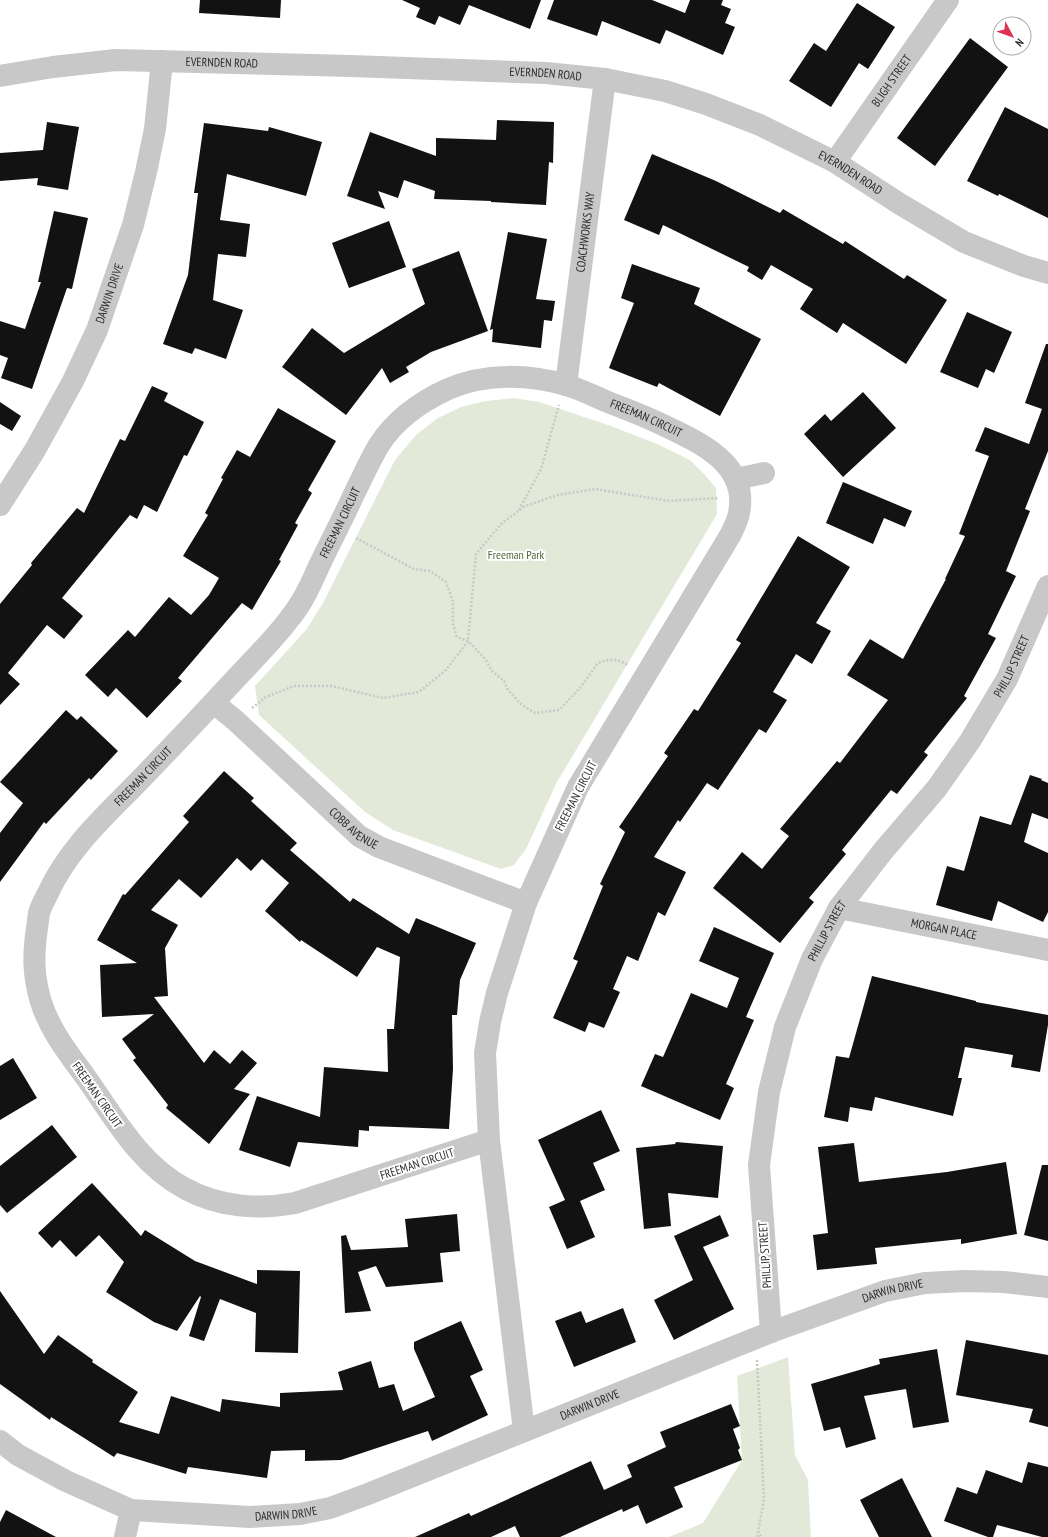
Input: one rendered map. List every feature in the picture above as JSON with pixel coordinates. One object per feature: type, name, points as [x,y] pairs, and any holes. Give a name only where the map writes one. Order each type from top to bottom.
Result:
[{"type":"street","name":"BLIGH STREET","points":[[835,162],[948,0]]},
{"type":"street","name":"EVERNDEN ROAD","points":[[0,76],[53,67],[116,60],[359,66],[546,73],[605,79],[665,91],[706,104],[760,125],[835,162],[900,204],[964,242],[1024,266],[1048,273]]},
{"type":"street","name":"DARWIN DRIVE","points":[[0,505],[34,450],[65,395],[98,330],[133,225],[146,172],[155,130],[162,61]]},
{"type":"street","name":"COACHWORKS WAY","points":[[566,385],[605,79]]},
{"type":"street","name":"FREEMAN CIRCUIT","points":[[489,1140],[295,1203],[274,1207],[245,1206],[208,1199],[185,1189],[163,1175],[143,1156],[125,1134],[53,1031],[42,1005],[34,975],[35,946],[39,913],[55,878],[81,841],[214,703],[293,615],[307,592],[369,462],[381,441],[401,420],[423,402],[452,388],[482,379],[503,377],[528,378],[566,385],[661,423],[707,448],[726,463],[738,487],[739,514],[731,534],[578,787],[526,903],[497,993],[490,1022],[485,1053],[489,1140],[524,1430]]},
{"type":"street","points":[[738,487],[764,473]]},
{"type":"street","name":"PHILLIP STREET","points":[[771,1332],[759,1165],[769,1092],[785,1027],[812,959],[839,908],[883,851],[937,788],[970,741],[1008,679],[1048,586]]},
{"type":"street","name":"COBB AVENUE","points":[[214,703],[236,721],[359,836],[380,847],[526,903]]},
{"type":"street","name":"MORGAN PLACE","points":[[839,908],[1048,950]]},
{"type":"street","name":"DARWIN DRIVE","points":[[0,1441],[18,1455],[66,1481],[131,1510],[250,1517],[300,1514],[330,1508],[375,1491],[771,1332],[885,1291],[924,1283],[965,1281],[989,1281],[1048,1286]]},
{"type":"street","points":[[125,1537],[131,1510]]},
{"type":"path","points":[[518,511],[541,469],[566,385]]},
{"type":"path","points":[[236,721],[266,697],[294,686],[332,686],[383,698],[419,692],[446,670],[468,641],[476,554],[501,524],[525,506],[558,495],[595,489],[669,501],[738,487]]},
{"type":"path","points":[[337,528],[414,569],[430,571],[446,582],[453,602],[453,624],[457,637],[468,641],[486,660],[492,671],[504,681],[508,690],[521,704],[535,713],[559,710],[580,688],[598,662],[618,660],[646,674]]},
{"type":"path","points":[[751,1340],[757,1361],[764,1500],[757,1537]]},
{"type":"path","points":[[758,1531],[761,1537]]},
{"type":"green space","name":"Freeman Park","points":[[514,398],[539,402],[608,425],[655,443],[690,460],[716,488],[717,514],[557,782],[526,849],[514,865],[501,869],[393,830],[365,812],[259,715],[255,686],[306,630],[323,603],[395,460],[416,435],[438,418],[461,407],[486,401]]},
{"type":"green space","points":[[788,1357],[795,1455],[808,1480],[811,1537],[669,1537],[703,1523],[742,1460],[737,1376]]},
{"type":"building","points":[[200,0],[281,0],[280,18],[199,13]]},
{"type":"building","points":[[402,0],[541,0],[530,29],[469,5],[460,25],[439,16],[435,25],[416,17],[420,8]]},
{"type":"building","points":[[554,0],[652,0],[685,13],[690,0],[723,0],[721,5],[731,9],[725,23],[735,27],[723,55],[666,30],[660,44],[602,21],[597,36],[547,19]]},
{"type":"building","points":[[857,3],[895,27],[868,69],[859,63],[831,107],[789,81],[814,43],[826,51]]},
{"type":"building","points":[[970,38],[1008,67],[935,166],[897,138]]},
{"type":"building","points":[[1005,107],[1048,129],[1048,218],[999,194],[998,196],[967,181]]},
{"type":"building","points":[[497,120],[554,122],[553,163],[549,162],[546,205],[434,199],[435,191],[404,180],[398,198],[378,191],[385,209],[347,196],[370,132],[436,156],[436,138],[496,140]]},
{"type":"building","points":[[47,122],[79,127],[68,190],[37,185],[38,178],[0,181],[0,153],[43,150]]},
{"type":"building","points":[[204,123],[268,131],[269,127],[322,142],[306,196],[227,174],[220,220],[250,224],[246,257],[218,254],[213,300],[243,310],[226,359],[195,348],[192,354],[163,344],[188,275],[198,193],[194,193]]},
{"type":"building","points":[[652,154],[716,181],[780,213],[783,209],[843,244],[845,241],[904,279],[907,275],[947,300],[906,364],[843,323],[837,333],[800,309],[813,289],[771,265],[762,280],[747,271],[749,267],[663,225],[659,235],[624,220]]},
{"type":"building","points":[[54,211],[88,218],[72,289],[67,288],[32,389],[1,378],[8,358],[0,355],[0,321],[25,329],[41,282],[38,282]]},
{"type":"building","points":[[389,221],[406,267],[349,288],[332,243]]},
{"type":"building","points":[[508,232],[547,239],[536,299],[555,301],[552,321],[544,320],[541,348],[492,342],[493,329],[490,330]]},
{"type":"building","points":[[459,251],[488,331],[431,352],[406,367],[409,372],[390,383],[382,368],[346,415],[282,367],[312,328],[344,353],[425,304],[412,269]]},
{"type":"building","points":[[632,264],[700,288],[694,304],[761,339],[720,416],[659,383],[657,387],[609,368],[634,303],[621,298]]},
{"type":"building","points":[[967,312],[1012,332],[994,373],[986,369],[978,388],[940,372]]},
{"type":"building","points":[[1046,344],[1048,344],[1048,451],[1025,509],[1030,511],[1006,571],[1016,576],[988,634],[996,638],[964,696],[967,698],[924,752],[928,755],[897,794],[891,790],[842,850],[846,854],[809,898],[814,902],[780,943],[713,888],[742,852],[762,869],[789,836],[780,829],[837,761],[840,763],[888,700],[847,675],[870,639],[903,659],[946,579],[965,536],[959,534],[989,456],[975,451],[985,427],[1029,444],[1042,409],[1025,403]]},
{"type":"building","points":[[152,386],[168,393],[164,401],[204,422],[187,456],[184,455],[157,512],[144,505],[137,519],[130,515],[62,598],[83,616],[64,639],[47,625],[8,673],[20,684],[0,705],[0,604],[32,565],[31,563],[77,508],[84,513],[120,439],[125,441]]},
{"type":"building","points":[[863,392],[896,428],[843,477],[804,434],[825,414],[831,421]]},
{"type":"building","points":[[0,402],[21,416],[12,431],[0,424]]},
{"type":"building","points":[[278,408],[336,441],[308,490],[312,493],[295,523],[298,525],[279,560],[281,561],[252,610],[242,603],[178,678],[182,681],[147,718],[116,688],[108,697],[85,675],[128,630],[135,637],[169,597],[191,615],[209,595],[219,578],[183,556],[208,515],[205,513],[223,479],[221,478],[237,450],[250,457]]},
{"type":"building","points":[[843,482],[912,511],[905,527],[884,518],[873,544],[826,523]]},
{"type":"building","points":[[798,536],[850,567],[816,623],[831,631],[812,664],[796,654],[773,692],[787,700],[766,733],[759,729],[718,790],[707,783],[680,822],[678,820],[654,857],[686,872],[665,916],[658,912],[638,961],[627,956],[613,989],[620,992],[604,1028],[589,1022],[585,1032],[553,1018],[578,961],[573,959],[603,886],[600,884],[625,832],[619,827],[668,756],[664,753],[694,709],[698,711],[741,643],[736,640]]},
{"type":"building","points":[[66,710],[77,720],[81,716],[118,751],[91,780],[89,778],[46,824],[44,822],[0,882],[0,833],[23,803],[0,782]]},
{"type":"building","points":[[224,771],[254,798],[251,801],[297,843],[290,850],[350,902],[353,898],[409,934],[416,918],[476,943],[460,980],[457,1015],[452,1015],[453,1069],[449,1129],[369,1126],[369,1131],[359,1130],[358,1147],[298,1142],[290,1167],[239,1150],[257,1096],[320,1117],[324,1067],[388,1072],[387,1029],[394,1029],[400,957],[377,947],[357,977],[301,940],[300,942],[265,911],[289,883],[262,859],[251,871],[237,858],[201,898],[179,879],[151,910],[178,925],[165,948],[168,996],[154,997],[204,1063],[214,1050],[230,1064],[242,1050],[257,1063],[234,1089],[250,1094],[209,1144],[166,1108],[168,1105],[133,1060],[136,1058],[122,1039],[154,1014],[102,1017],[100,965],[137,963],[97,940],[123,894],[125,895],[189,822],[183,816]]},
{"type":"building","points":[[1030,775],[1042,779],[1041,780],[1048,783],[1048,819],[1032,813],[1024,842],[1048,853],[1048,912],[1043,922],[998,901],[992,921],[936,905],[947,866],[964,871],[980,816],[1011,825]]},
{"type":"building","points":[[714,927],[774,953],[746,1017],[754,1020],[726,1084],[734,1088],[720,1120],[641,1086],[655,1054],[663,1057],[691,993],[727,1008],[739,978],[699,961]]},
{"type":"building","points":[[872,976],[976,1002],[1048,1015],[1048,1025],[1040,1072],[1011,1067],[1013,1055],[965,1047],[958,1078],[962,1078],[953,1116],[875,1097],[872,1111],[850,1107],[848,1122],[824,1117],[836,1056],[849,1058]]},
{"type":"building","points":[[13,1058],[37,1098],[0,1120],[0,1066]]},
{"type":"building","points":[[601,1110],[620,1151],[593,1163],[605,1190],[580,1201],[595,1237],[567,1249],[549,1207],[565,1200],[538,1140]]},
{"type":"building","points":[[52,1125],[77,1157],[7,1213],[0,1205],[0,1166]]},
{"type":"building","points":[[676,1142],[723,1146],[718,1198],[668,1193],[671,1226],[644,1229],[636,1148],[675,1144]]},
{"type":"building","points":[[854,1143],[859,1182],[947,1172],[1006,1162],[1017,1234],[961,1244],[961,1239],[875,1248],[877,1264],[817,1270],[813,1235],[828,1233],[818,1147]]},
{"type":"building","points":[[1042,1165],[1048,1165],[1048,1241],[1024,1235]]},
{"type":"building","points":[[92,1183],[141,1236],[145,1230],[195,1261],[257,1284],[257,1270],[300,1271],[298,1353],[255,1352],[256,1313],[220,1299],[204,1341],[189,1336],[201,1297],[200,1296],[177,1331],[154,1322],[106,1292],[124,1262],[99,1235],[76,1257],[60,1240],[52,1248],[38,1233]]},
{"type":"building","points":[[457,1214],[460,1251],[440,1253],[443,1282],[386,1287],[376,1266],[358,1272],[371,1311],[345,1313],[341,1236],[346,1235],[351,1250],[408,1247],[405,1219]]},
{"type":"building","points":[[720,1215],[729,1236],[703,1247],[734,1309],[674,1340],[654,1300],[693,1280],[674,1236]]},
{"type":"building","points":[[0,1291],[44,1354],[58,1335],[93,1360],[92,1362],[138,1392],[119,1422],[159,1434],[171,1396],[220,1412],[222,1399],[280,1407],[280,1393],[343,1390],[338,1372],[371,1361],[379,1388],[394,1384],[403,1411],[435,1397],[414,1349],[414,1342],[461,1321],[483,1370],[470,1376],[488,1415],[432,1441],[428,1431],[341,1460],[305,1461],[305,1450],[271,1451],[267,1478],[188,1467],[186,1474],[117,1453],[114,1457],[51,1417],[50,1420],[0,1384]]},
{"type":"building","points":[[623,1308],[636,1342],[574,1367],[555,1321],[581,1311],[586,1323]]},
{"type":"building","points":[[966,1340],[1048,1355],[1048,1427],[1029,1422],[1033,1409],[956,1395]]},
{"type":"building","points":[[937,1349],[949,1422],[913,1428],[906,1389],[864,1396],[876,1439],[846,1448],[840,1427],[824,1431],[811,1384],[880,1364],[879,1359]]},
{"type":"building","points":[[731,1404],[740,1426],[733,1429],[740,1448],[738,1450],[742,1460],[674,1487],[683,1507],[646,1524],[638,1505],[623,1512],[622,1509],[560,1537],[520,1537],[515,1526],[491,1537],[415,1537],[469,1513],[471,1516],[591,1461],[604,1490],[632,1477],[627,1465],[666,1447],[660,1432]]},
{"type":"building","points":[[1028,1462],[1048,1467],[1048,1537],[1042,1537],[997,1525],[993,1537],[988,1537],[944,1521],[957,1487],[977,1494],[986,1470],[1022,1483]]},
{"type":"building","points":[[902,1478],[932,1537],[879,1537],[860,1500]]},
{"type":"building","points":[[6,1510],[56,1537],[0,1537],[0,1522]]}]
